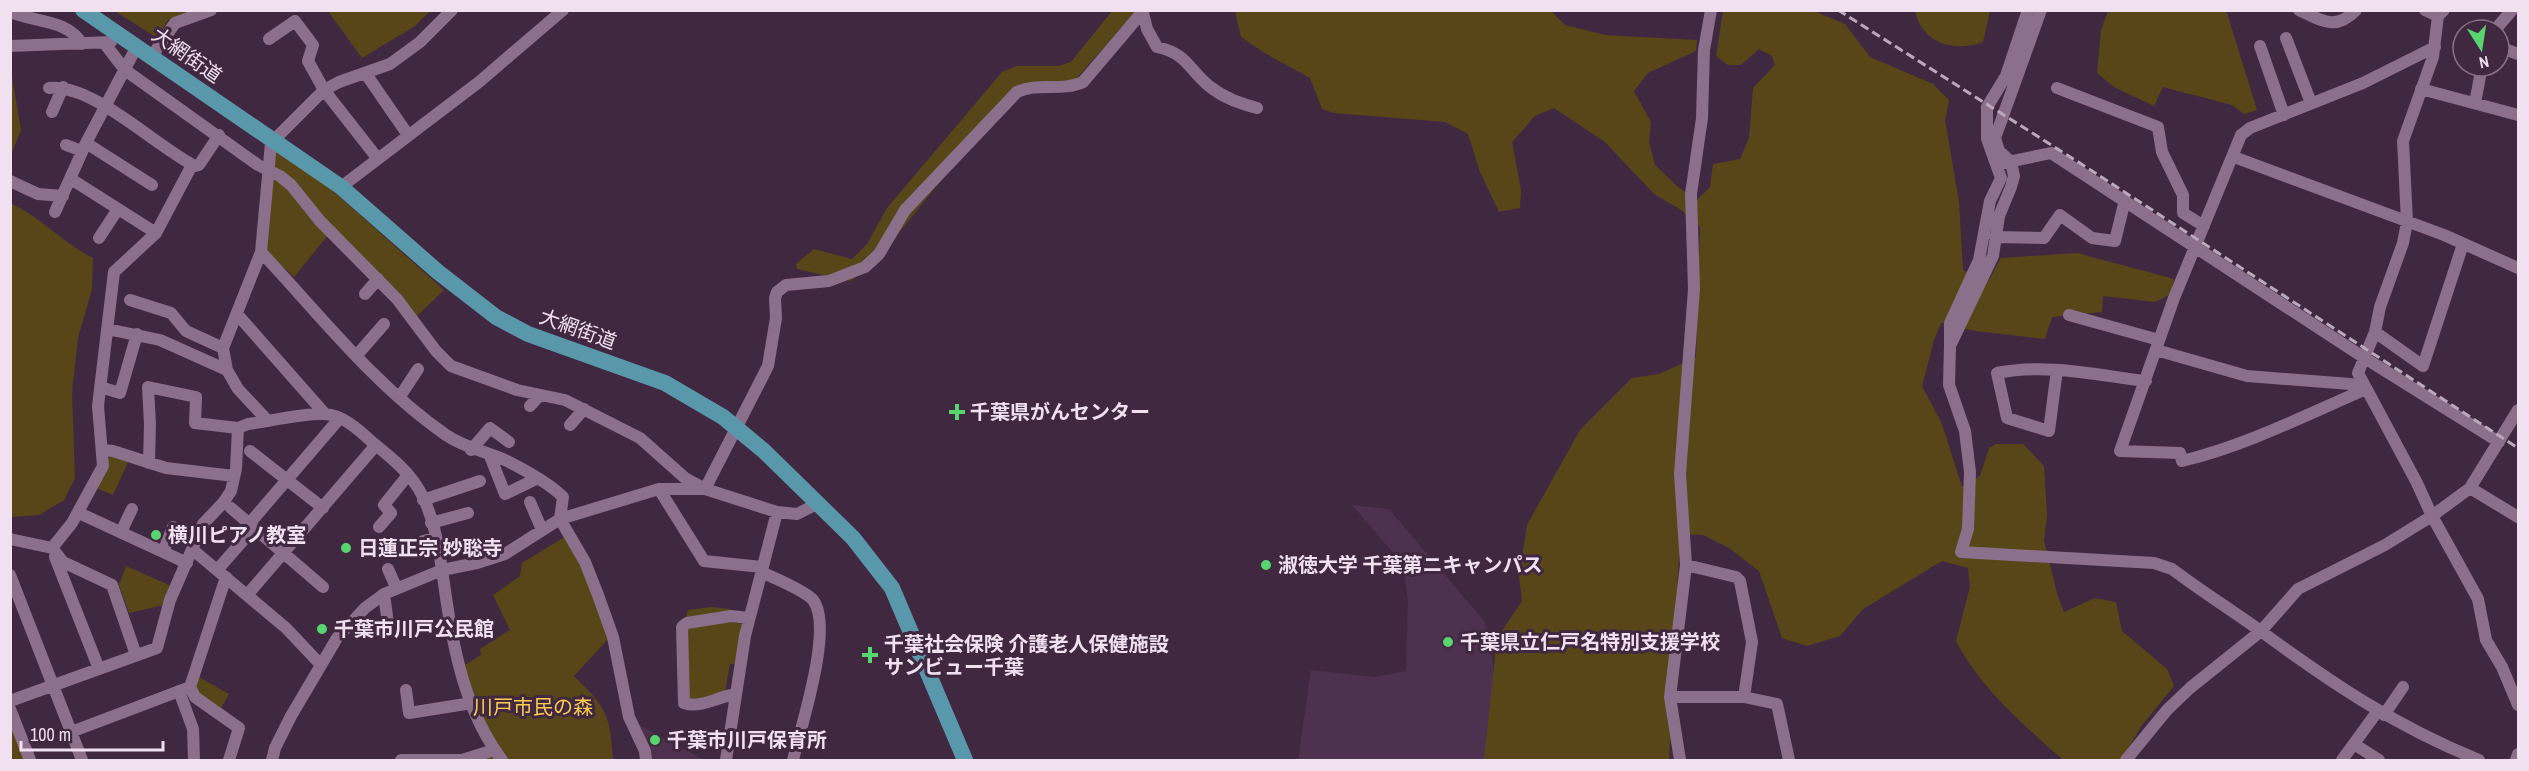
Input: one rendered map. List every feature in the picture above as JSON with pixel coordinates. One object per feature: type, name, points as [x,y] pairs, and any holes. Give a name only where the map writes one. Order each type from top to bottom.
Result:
[{"type":"main road","name":"大網街道","points":[[83,10],[102,16],[137,46],[341,187],[438,272],[495,317],[528,334],[665,383],[704,404],[735,427],[819,503],[852,538],[892,588],[965,760]]},
{"type":"street","points":[[152,56],[175,23],[212,10]]},
{"type":"street","points":[[268,422],[238,389],[227,370],[223,348],[261,252],[266,222],[268,149],[273,139],[324,90],[339,82],[390,64],[420,42],[452,10]]},
{"type":"street","points":[[341,187],[479,82],[563,10]]},
{"type":"street","points":[[1680,760],[1671,697],[1686,565],[1680,474],[1694,289],[1691,194],[1702,118],[1704,50],[1711,10]]},
{"type":"street","points":[[2028,10],[2006,76],[1987,107],[1988,139],[2001,178],[1990,201],[1979,260],[1950,323],[1949,385],[1965,431],[1970,472],[1968,529],[1961,552],[2154,563],[2172,569],[2322,676],[2380,714],[2479,760]]},
{"type":"street","points":[[1950,346],[1993,256],[2001,208],[2014,176],[2011,162],[1999,151],[1995,138],[2041,10]]},
{"type":"street","points":[[2299,10],[2325,23],[2346,21],[2356,10]]},
{"type":"street","points":[[2425,10],[2441,13],[2435,47],[2403,141],[2407,222],[2403,243],[2380,308],[2375,332],[2358,373],[2478,599],[2486,640],[2502,667],[2518,705]]},
{"type":"street","points":[[10,12],[64,27],[78,37],[81,44]]},
{"type":"street","points":[[1143,12],[1147,29],[1156,47],[1169,50],[1190,63],[1207,84],[1226,98],[1257,108]]},
{"type":"street","points":[[705,489],[768,366],[776,318],[775,298],[781,289],[786,285],[829,282],[866,267],[879,254],[905,210],[1017,92],[1032,88],[1073,86],[1083,82],[1143,12]]},
{"type":"street","points":[[269,39],[295,21],[313,45],[308,61],[324,90],[378,159]]},
{"type":"street","points":[[10,46],[105,44],[121,34]]},
{"type":"street","points":[[2286,38],[2311,103]]},
{"type":"street","points":[[105,44],[126,70],[258,165],[291,185],[320,221],[397,299],[436,351],[467,379],[565,400],[585,409],[640,438],[685,478],[705,489],[777,512],[797,514],[819,503]]},
{"type":"street","points":[[55,212],[84,147],[137,46]]},
{"type":"street","points":[[2260,46],[2284,115]]},
{"type":"street","points":[[2364,387],[2254,437],[2182,461],[2180,453],[2120,451],[2195,246],[2234,157],[2241,135],[2250,128],[2363,83],[2435,47]]},
{"type":"street","points":[[366,74],[408,135]]},
{"type":"street","points":[[2475,103],[2480,78]]},
{"type":"street","points":[[49,88],[63,87],[106,107],[192,165],[200,165],[219,135]]},
{"type":"street","points":[[52,112],[63,87]]},
{"type":"street","points":[[2057,88],[2158,127],[2162,152],[2183,195],[2183,213],[2204,228]]},
{"type":"street","points":[[2421,89],[2518,115]]},
{"type":"street","points":[[66,145],[84,147],[152,185]]},
{"type":"street","points":[[1998,165],[2051,153],[2363,357],[2500,440]]},
{"type":"street","points":[[2234,157],[2407,222],[2518,268]]},
{"type":"street","points":[[52,548],[79,513],[81,503],[89,488],[95,483],[103,466],[98,406],[114,272],[156,233],[192,165]]},
{"type":"street","points":[[71,179],[156,233]]},
{"type":"street","points":[[10,181],[38,194],[63,196]]},
{"type":"street","points":[[1995,237],[2044,238],[2060,215],[2092,238],[2115,241],[2125,200]]},
{"type":"street","points":[[99,238],[118,209]]},
{"type":"street","points":[[2375,332],[2423,366],[2463,244]]},
{"type":"street","points":[[261,252],[399,398],[447,436],[471,450],[503,459],[563,496],[560,519],[585,562],[613,637],[629,717],[645,751],[646,760]]},
{"type":"street","points":[[364,294],[378,279]]},
{"type":"street","points":[[130,300],[171,314],[186,331],[223,348]]},
{"type":"street","points":[[237,314],[325,414]]},
{"type":"street","points":[[2068,315],[2247,376],[2364,387]]},
{"type":"street","points":[[357,355],[384,324]]},
{"type":"street","points":[[107,329],[160,340],[227,370]]},
{"type":"street","points":[[100,387],[120,393],[137,334]]},
{"type":"street","points":[[2057,370],[2049,431],[2007,418],[1997,373],[2023,368],[2057,370],[2146,381]]},
{"type":"street","points":[[399,398],[418,369]]},
{"type":"street","points":[[149,463],[148,387],[196,397],[195,423],[238,428],[325,414],[339,418],[376,445],[408,475],[423,500],[431,523],[429,540],[442,570],[457,664],[494,750],[502,760]]},
{"type":"street","points":[[530,406],[540,395]]},
{"type":"street","points":[[570,425],[585,409]]},
{"type":"street","points":[[2132,758],[2190,688],[2261,631],[2298,589],[2385,545],[2432,516],[2470,488],[2518,410]]},
{"type":"street","points":[[194,760],[193,729],[184,689],[222,573],[251,526],[286,480],[339,418]]},
{"type":"street","points":[[10,701],[156,648],[170,600],[203,524],[231,491],[238,428]]},
{"type":"street","points":[[471,450],[490,428],[509,442]]},
{"type":"street","points":[[248,594],[376,445]]},
{"type":"street","points":[[103,450],[177,470],[234,476]]},
{"type":"street","points":[[250,451],[322,508]]},
{"type":"street","points":[[490,456],[505,494],[536,479]]},
{"type":"street","points":[[380,527],[391,513],[384,505],[408,475]]},
{"type":"street","points":[[423,500],[480,481]]},
{"type":"street","points":[[2470,488],[2518,517]]},
{"type":"street","points":[[272,760],[275,748],[320,664],[351,622],[384,594],[396,587],[442,570],[493,559],[514,549],[560,519],[659,489],[705,489]]},
{"type":"street","points":[[659,489],[704,561],[761,569],[811,598],[819,610],[821,643],[794,760]]},
{"type":"street","points":[[530,502],[542,530]]},
{"type":"street","points":[[231,508],[323,587]]},
{"type":"street","points":[[121,532],[132,509]]},
{"type":"street","points":[[726,760],[749,618],[777,512]]},
{"type":"street","points":[[79,513],[187,563]]},
{"type":"street","points":[[431,523],[468,513]]},
{"type":"street","points":[[163,552],[173,527]]},
{"type":"street","points":[[10,539],[52,548],[63,562],[112,585],[136,655]]},
{"type":"street","points":[[52,548],[99,669]]},
{"type":"street","points":[[193,550],[286,627],[320,664]]},
{"type":"street","points":[[1686,565],[1736,577],[1740,581],[1752,642],[1744,697]]},
{"type":"street","points":[[388,569],[396,587]]},
{"type":"street","points":[[10,575],[82,760]]},
{"type":"street","points":[[384,594],[389,631]]},
{"type":"street","points":[[736,694],[723,695],[710,702],[684,703],[682,627],[687,622],[731,616],[749,618]]},
{"type":"street","points":[[2342,760],[2403,687]]},
{"type":"street","points":[[70,732],[184,689]]},
{"type":"street","points":[[184,689],[239,728],[229,760]]},
{"type":"street","points":[[406,690],[409,713],[472,703]]},
{"type":"street","points":[[1671,697],[1744,697],[1778,704],[1789,760]]},
{"type":"street","points":[[10,709],[30,760]]},
{"type":"street","points":[[2354,744],[2379,760]]},
{"type":"street","points":[[401,760],[462,760],[494,750]]},
{"type":"street","points":[[2516,760],[2518,754]]},
{"type":"shaded area","name":"千葉県立仁戸名特別支援学校","points":[[1352,505],[1389,509],[1485,622],[1493,663],[1495,700],[1488,760],[1298,760],[1311,670],[1375,677],[1406,671],[1408,600],[1403,564]]},
{"type":"shaded area","name":"千葉市川戸保育所","points":[[634,722],[704,760],[648,760]]},
{"type":"green space","points":[[1915,10],[1990,11],[1983,42],[1961,46],[1941,43],[1924,31]]},
{"type":"green space","points":[[2222,10],[2227,13],[2257,110],[2244,114],[2232,105],[2163,87],[2154,106],[2114,87],[2097,73],[2101,30],[2108,11]]},
{"type":"green space","points":[[115,11],[194,11],[168,20],[158,36],[154,36]]},
{"type":"green space","points":[[328,11],[430,11],[415,26],[362,58]]},
{"type":"green space","points":[[1112,11],[1136,11],[1075,80],[1008,96],[875,263],[850,281],[797,269],[796,264],[814,249],[852,259],[867,244],[887,208],[1002,72],[1017,66],[1058,66],[1071,62]]},
{"type":"green space","points":[[1235,11],[1551,11],[1565,25],[1605,35],[1697,40],[1696,51],[1648,73],[1634,91],[1651,122],[1649,142],[1655,165],[1679,188],[1697,200],[1710,187],[1713,164],[1740,159],[1749,138],[1753,88],[1775,65],[1772,56],[1759,49],[1741,65],[1728,65],[1716,56],[1723,11],[1814,11],[1845,24],[1870,57],[1933,84],[1949,100],[1945,120],[1959,202],[1963,270],[1987,283],[2001,258],[2077,253],[2174,279],[2171,294],[2155,302],[2103,296],[2102,312],[2052,317],[2045,339],[1976,331],[1941,323],[1922,386],[1942,424],[1962,487],[1980,476],[1989,448],[1996,444],[2023,444],[2044,466],[2047,515],[2044,541],[2064,612],[2095,598],[2116,602],[2122,631],[2167,669],[2174,686],[2142,725],[2121,760],[2063,760],[2004,705],[1978,675],[1956,641],[1970,587],[1968,568],[1942,561],[1863,609],[1840,636],[1807,646],[1782,638],[1759,571],[1729,548],[1703,535],[1680,534],[1669,760],[1484,760],[1497,638],[1522,601],[1519,576],[1527,525],[1580,430],[1632,378],[1659,374],[1696,357],[1700,227],[1681,210],[1654,194],[1605,142],[1554,108],[1535,116],[1512,142],[1521,190],[1520,208],[1499,212],[1480,172],[1468,134],[1445,122],[1334,113],[1322,109],[1310,78],[1266,54],[1241,37]]},
{"type":"green space","points":[[10,65],[21,130],[11,155],[10,155]]},
{"type":"green space","points":[[275,148],[331,189],[444,290],[415,318],[270,163]]},
{"type":"green space","points":[[270,174],[287,185],[300,206],[328,235],[294,277],[265,249]]},
{"type":"green space","points":[[10,203],[32,215],[93,258],[92,289],[78,338],[72,392],[75,478],[64,500],[39,515],[11,517]]},
{"type":"green space","points":[[110,456],[128,462],[113,495],[96,488]]},
{"type":"green space","name":"川戸市民の森","points":[[566,536],[585,569],[608,639],[574,676],[594,696],[605,713],[613,760],[470,760],[497,752],[462,667],[481,655],[480,649],[510,630],[493,595],[520,576],[522,563]]},
{"type":"green space","points":[[126,566],[171,586],[164,605],[129,613],[119,585]]},
{"type":"green space","points":[[712,607],[730,609],[731,614],[685,621],[688,610]]},
{"type":"green space","points":[[730,622],[743,624],[736,664],[730,664],[725,692],[688,701],[688,628]]},
{"type":"green space","points":[[199,677],[229,694],[221,708],[196,692],[195,687]]},
{"type":"green space","points":[[11,726],[24,760],[11,760]]},
{"type":"railway","points":[[1838,10],[2086,167],[2518,448]]},
{"type":"place","name":"千葉県がんセンター","points":[[957,412]]},
{"type":"place","name":"横川ピアノ教室","points":[[156,535]]},
{"type":"place","name":"日蓮正宗 妙聡寺","points":[[346,548]]},
{"type":"place","name":"淑徳大学 千葉第ニキャンパス","points":[[1266,565]]},
{"type":"place","name":"千葉市川戸公民館","points":[[322,629]]},
{"type":"place","name":"千葉県立仁戸名特別支援学校","points":[[1448,642]]},
{"type":"place","name":"千葉社会保険 介護老人保健施設 サンビュー千葉","points":[[870,655]]},
{"type":"place","name":"千葉市川戸保育所","points":[[655,740]]}]
